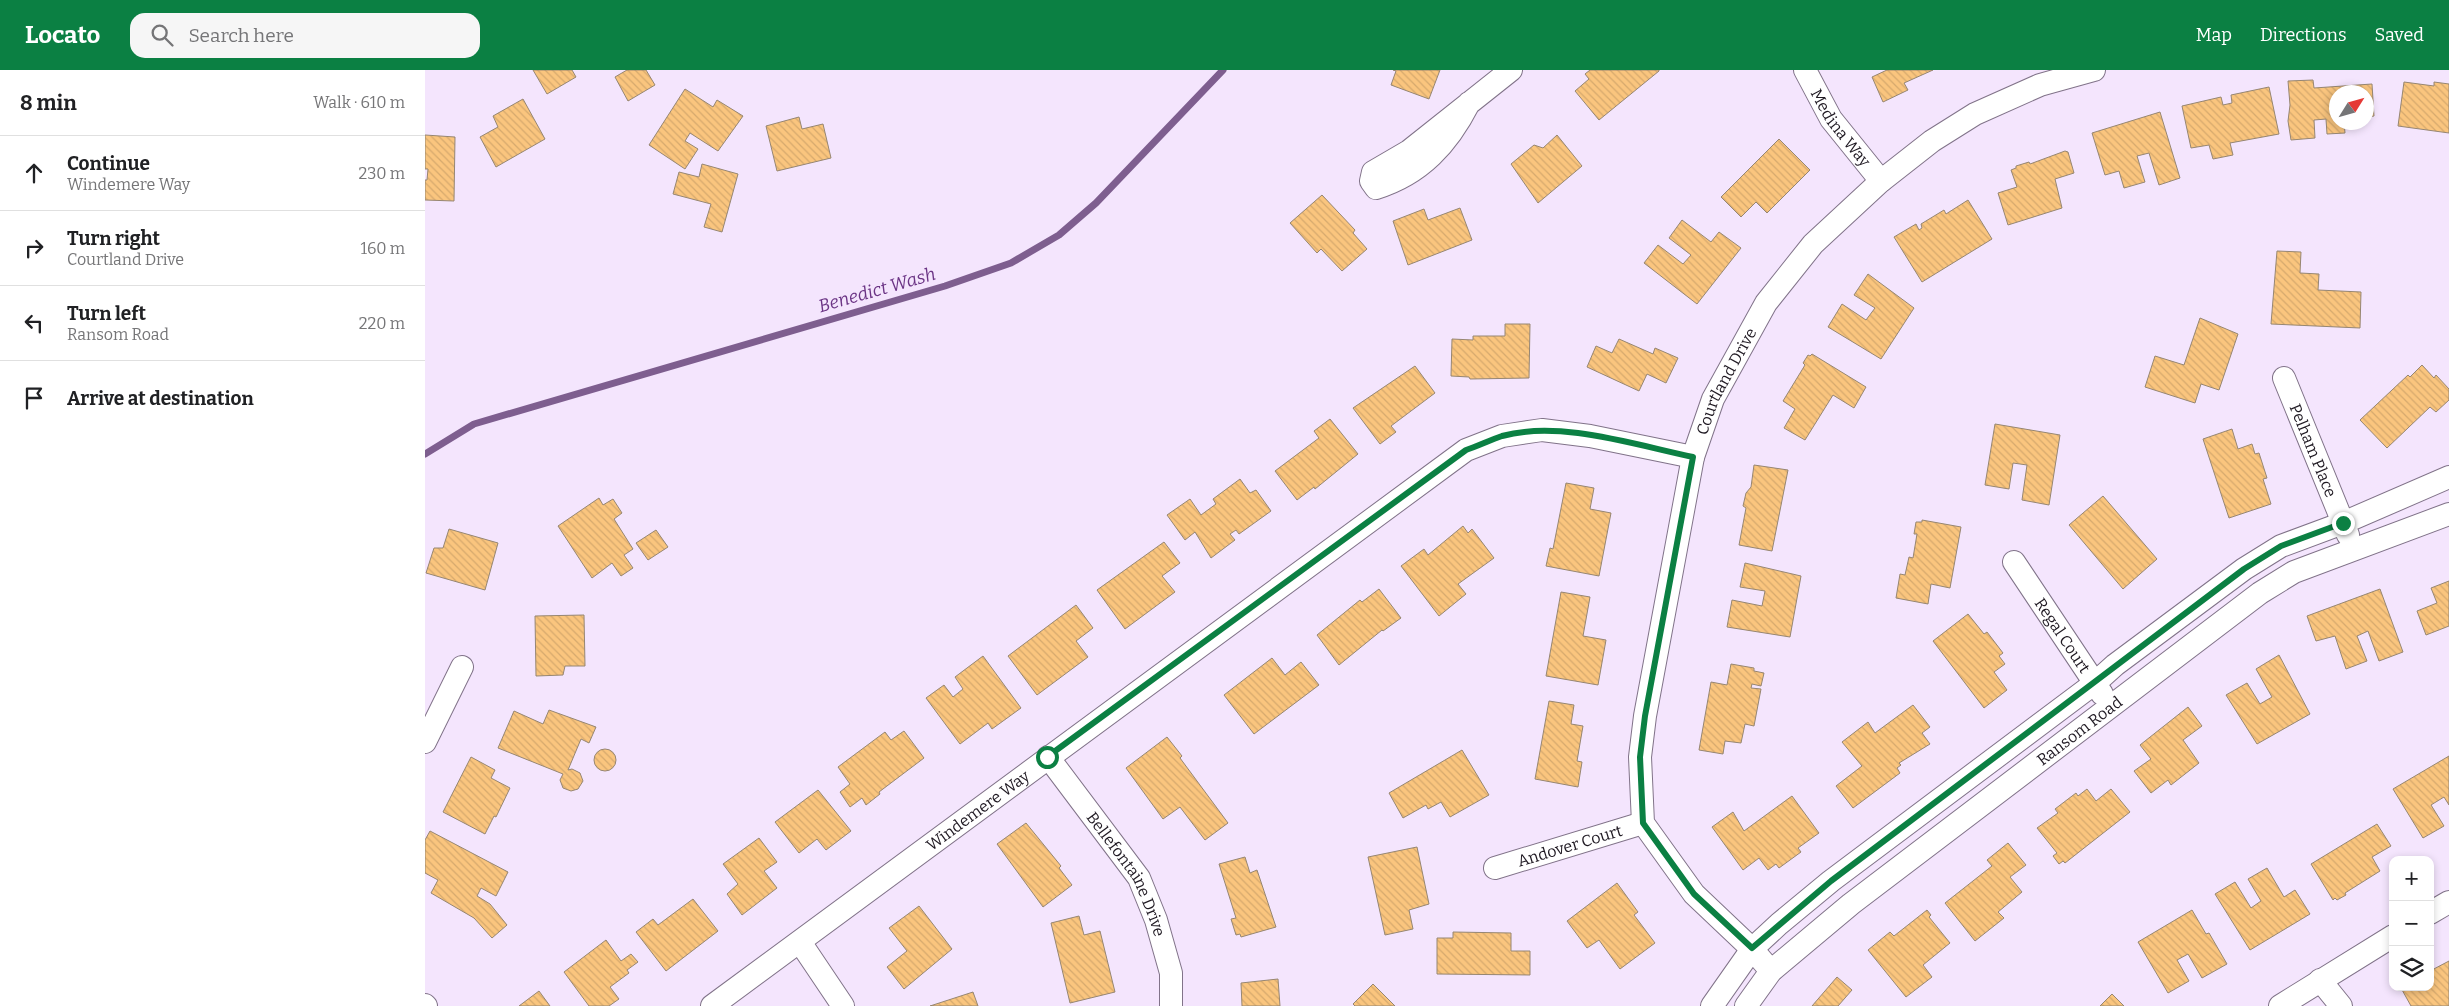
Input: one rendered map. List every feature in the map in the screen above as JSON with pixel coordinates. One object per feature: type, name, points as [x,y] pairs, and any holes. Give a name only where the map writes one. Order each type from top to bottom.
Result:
[{"type":"street","name":"Medina Way","points":[[1805,70],[1831,119],[1881,181]]},
{"type":"street","name":"Courtland Drive","points":[[1643,823],[1640,757],[1644,724],[1693,457],[1713,399],[1766,303],[1813,244],[1881,181],[1932,141],[1975,114],[2041,85],[2094,70]]},
{"type":"street","points":[[1469,103],[1508,73]]},
{"type":"street","name":"Pelham Place","points":[[2284,378],[2355,548]]},
{"type":"street","name":"Windemere Way","points":[[712,1006],[1047,757],[1466,450],[1502,436],[1542,430],[1590,436],[1693,457]]},
{"type":"street","name":"Ransom Road","points":[[1712,1006],[1752,948],[1831,881],[2244,569],[2281,546],[2343,523],[2449,477]]},
{"type":"street","name":"Ransom Road","points":[[1746,1006],[1771,971],[1859,898],[2111,708],[2260,592],[2294,572],[2449,514]]},
{"type":"street","name":"Regal Court","points":[[2014,562],[2111,708]]},
{"type":"street","points":[[425,742],[462,667]]},
{"type":"street","name":"Bellefontaine Drive","points":[[1047,757],[1139,878],[1156,920],[1171,973],[1171,1006]]},
{"type":"street","points":[[1643,823],[1694,894],[1752,948],[1771,971]]},
{"type":"street","name":"Andover Court","points":[[1495,868],[1643,823]]},
{"type":"street","points":[[2434,911],[2449,902]]},
{"type":"street","points":[[2280,1006],[2389,938]]},
{"type":"street","points":[[799,942],[843,1006]]},
{"type":"street","points":[[2320,980],[2341,1006]]},
{"type":"building","points":[[533,70],[572,70],[576,77],[547,94]]},
{"type":"building","points":[[627,70],[646,70],[655,85],[628,101],[615,77]]},
{"type":"building","points":[[1393,70],[1440,70],[1429,99],[1391,85],[1396,71]]},
{"type":"building","points":[[1590,70],[1659,71],[1599,120],[1575,91],[1589,79],[1585,74]]},
{"type":"building","points":[[1887,70],[1933,70],[1904,83],[1908,90],[1883,102],[1872,77]]},
{"type":"building","points":[[2313,80],[2314,88],[2329,87],[2329,130],[2345,130],[2345,133],[2327,134],[2326,119],[2314,120],[2315,138],[2291,140],[2288,121],[2290,105],[2288,81]]},
{"type":"building","points":[[2404,82],[2434,86],[2434,82],[2449,84],[2449,133],[2398,126]]},
{"type":"building","points":[[2269,87],[2279,134],[2230,143],[2233,155],[2213,159],[2209,145],[2191,148],[2182,106],[2221,97],[2223,105],[2232,103],[2231,95]]},
{"type":"building","points":[[685,89],[713,107],[717,100],[743,116],[718,151],[690,133],[685,141],[698,149],[685,169],[649,145]]},
{"type":"building","points":[[523,99],[545,139],[496,167],[480,137],[498,127],[493,116]]},
{"type":"building","points":[[2160,112],[2180,178],[2159,185],[2149,153],[2137,156],[2145,182],[2124,188],[2119,171],[2105,175],[2092,133]]},
{"type":"building","points":[[799,117],[802,129],[823,124],[831,158],[777,171],[766,126]]},
{"type":"building","points":[[425,135],[455,137],[454,201],[425,200],[425,180],[427,180],[428,169],[425,169]]},
{"type":"building","points":[[1557,135],[1582,166],[1538,203],[1511,164],[1534,145],[1543,148]]},
{"type":"building","points":[[1779,139],[1810,170],[1767,213],[1756,202],[1741,217],[1721,197]]},
{"type":"building","points":[[2065,151],[2068,152],[2074,173],[2055,179],[2062,208],[2008,225],[1998,193],[2017,187],[2011,170],[2016,168],[2016,166],[2029,162],[2030,164]]},
{"type":"building","points":[[702,164],[738,174],[722,232],[704,227],[711,204],[673,194],[679,172],[699,177]]},
{"type":"building","points":[[1322,195],[1355,230],[1353,233],[1367,249],[1342,271],[1321,249],[1317,253],[1290,223]]},
{"type":"building","points":[[1968,200],[1992,239],[1922,282],[1894,237],[1916,224],[1919,230],[1922,228],[1921,224],[1944,210],[1946,214]]},
{"type":"building","points":[[1460,208],[1472,240],[1408,265],[1393,221],[1424,209],[1428,220]]},
{"type":"building","points":[[1682,220],[1711,242],[1719,232],[1741,248],[1697,304],[1644,263],[1658,245],[1683,264],[1691,255],[1669,238]]},
{"type":"building","points":[[2277,251],[2301,252],[2300,273],[2319,274],[2318,290],[2361,292],[2360,328],[2271,324]]},
{"type":"building","points":[[1868,274],[1914,308],[1881,359],[1828,327],[1842,304],[1866,320],[1875,308],[1854,295]]},
{"type":"building","points":[[2200,318],[2238,334],[2219,390],[2201,384],[2195,403],[2145,387],[2155,356],[2184,365]]},
{"type":"building","points":[[1505,324],[1530,324],[1529,378],[1470,379],[1469,377],[1451,376],[1452,339],[1473,340],[1473,336],[1505,336]]},
{"type":"building","points":[[1619,339],[1653,354],[1655,348],[1678,358],[1666,383],[1647,374],[1639,391],[1587,367],[1596,346],[1612,353]]},
{"type":"building","points":[[1812,354],[1866,387],[1854,408],[1833,395],[1805,440],[1784,428],[1795,409],[1783,401],[1805,365],[1803,363],[1808,355]]},
{"type":"building","points":[[2422,365],[2434,378],[2436,375],[2449,389],[2449,400],[2436,412],[2430,407],[2387,448],[2360,420],[2408,375],[2410,377]]},
{"type":"building","points":[[1415,366],[1435,393],[1391,426],[1396,432],[1380,444],[1353,408]]},
{"type":"building","points":[[1330,419],[1358,454],[1315,489],[1314,487],[1297,500],[1275,471],[1319,438],[1314,431]]},
{"type":"building","points":[[1995,424],[2060,435],[2049,505],[2022,500],[2027,465],[2013,463],[2009,489],[1985,485]]},
{"type":"building","points":[[2232,429],[2238,449],[2252,444],[2255,454],[2259,453],[2267,478],[2263,479],[2271,504],[2229,518],[2203,439]]},
{"type":"building","points":[[1754,465],[1788,470],[1772,551],[1739,545],[1746,508],[1743,506],[1746,493],[1751,487]]},
{"type":"building","points":[[1240,479],[1250,493],[1256,490],[1271,511],[1239,534],[1236,530],[1230,534],[1235,540],[1211,558],[1195,532],[1185,540],[1167,515],[1190,499],[1201,515],[1216,504],[1213,499]]},
{"type":"building","points":[[1566,483],[1594,488],[1590,509],[1611,513],[1599,576],[1546,566],[1550,548],[1553,549]]},
{"type":"building","points":[[2103,496],[2157,559],[2123,589],[2069,525]]},
{"type":"building","points":[[599,498],[603,505],[613,499],[622,513],[614,519],[633,549],[624,555],[633,568],[621,576],[612,563],[592,578],[558,526]]},
{"type":"building","points":[[1922,520],[1961,527],[1950,588],[1931,584],[1928,604],[1896,598],[1900,574],[1905,575],[1909,557],[1913,558],[1917,534],[1914,534],[1916,522],[1922,522]]},
{"type":"building","points":[[1463,526],[1468,533],[1472,529],[1494,558],[1458,584],[1466,594],[1439,616],[1401,566],[1424,549],[1428,555]]},
{"type":"building","points":[[449,529],[498,543],[485,590],[426,573],[434,548],[443,548]]},
{"type":"building","points":[[656,530],[668,547],[648,560],[636,543]]},
{"type":"building","points":[[1164,542],[1180,563],[1162,576],[1175,592],[1125,629],[1097,590]]},
{"type":"building","points":[[1745,563],[1801,576],[1790,637],[1727,627],[1732,600],[1762,606],[1765,591],[1740,587]]},
{"type":"building","points":[[2449,581],[2449,626],[2426,635],[2417,611],[2437,603],[2431,588]]},
{"type":"building","points":[[1379,589],[1401,618],[1382,630],[1339,665],[1317,635],[1360,600],[1362,602]]},
{"type":"building","points":[[2380,589],[2403,652],[2379,661],[2368,631],[2357,636],[2367,661],[2346,669],[2335,636],[2316,641],[2307,616]]},
{"type":"building","points":[[1561,592],[1590,597],[1583,636],[1606,640],[1598,685],[1546,676]]},
{"type":"building","points":[[1076,605],[1093,628],[1076,641],[1088,657],[1037,695],[1008,656]]},
{"type":"building","points":[[1968,614],[1984,634],[1987,632],[2003,653],[1999,656],[2005,664],[1994,672],[2007,690],[1984,708],[1933,641]]},
{"type":"building","points":[[584,615],[585,666],[565,666],[563,675],[536,676],[535,616]]},
{"type":"building","points":[[2279,655],[2310,714],[2257,744],[2226,695],[2247,683],[2260,704],[2272,697],[2256,669]]},
{"type":"building","points":[[983,656],[1021,708],[992,729],[988,723],[960,744],[926,698],[944,685],[953,697],[963,689],[955,677]]},
{"type":"building","points":[[1272,658],[1285,675],[1301,662],[1319,685],[1254,734],[1224,695]]},
{"type":"building","points":[[1731,664],[1754,668],[1754,671],[1764,673],[1761,686],[1752,684],[1751,688],[1761,689],[1754,726],[1745,724],[1741,743],[1725,741],[1723,754],[1699,750],[1711,682],[1727,685]]},
{"type":"building","points":[[1549,701],[1574,705],[1571,724],[1583,726],[1577,761],[1582,762],[1578,787],[1535,779]]},
{"type":"building","points":[[1913,705],[1930,727],[1922,733],[1930,744],[1899,763],[1901,765],[1897,768],[1900,773],[1853,808],[1836,786],[1862,766],[1842,742],[1868,722],[1875,733]]},
{"type":"building","points":[[2188,707],[2202,726],[2183,740],[2199,763],[2171,785],[2168,780],[2151,793],[2134,771],[2151,759],[2140,745]]},
{"type":"building","points":[[549,710],[596,727],[589,743],[581,739],[568,770],[572,769],[580,773],[583,781],[578,789],[571,791],[563,788],[560,780],[563,774],[498,748],[514,711],[543,724]]},
{"type":"building","points":[[904,731],[924,758],[879,792],[880,794],[866,805],[862,798],[850,807],[840,792],[850,784],[838,767],[885,732],[891,740]]},
{"type":"building","points":[[1167,737],[1182,756],[1180,758],[1228,823],[1205,840],[1180,807],[1163,819],[1126,768]]},
{"type":"building","points":[[605,749],[613,752],[616,760],[613,768],[605,771],[597,768],[594,760],[597,752]]},
{"type":"building","points":[[1462,750],[1489,795],[1450,817],[1441,802],[1428,809],[1426,805],[1403,818],[1389,793]]},
{"type":"building","points":[[2449,756],[2449,805],[2444,797],[2431,805],[2444,826],[2423,838],[2393,789]]},
{"type":"building","points":[[471,757],[495,770],[491,778],[510,788],[496,817],[494,816],[485,834],[443,812]]},
{"type":"building","points":[[2087,789],[2096,801],[2111,789],[2130,812],[2065,863],[2063,861],[2059,864],[2053,856],[2057,853],[2037,828],[2058,813],[2055,809],[2076,793],[2078,796]]},
{"type":"building","points":[[818,790],[851,831],[826,850],[817,839],[799,853],[775,822]]},
{"type":"building","points":[[1792,796],[1819,833],[1798,848],[1801,852],[1779,868],[1776,864],[1768,870],[1759,858],[1743,870],[1712,827],[1733,812],[1744,831]]},
{"type":"building","points":[[1026,823],[1061,866],[1059,868],[1072,885],[1043,907],[997,844]]},
{"type":"building","points":[[2377,824],[2391,846],[2372,857],[2380,871],[2345,893],[2346,895],[2333,900],[2311,864]]},
{"type":"building","points":[[430,831],[508,872],[496,896],[481,888],[477,896],[490,904],[507,925],[492,938],[474,918],[431,893],[438,880],[425,873],[425,840]]},
{"type":"building","points":[[759,838],[777,862],[764,871],[777,888],[742,915],[727,894],[738,884],[723,864]]},
{"type":"building","points":[[2008,843],[2026,865],[2010,877],[2022,892],[1998,912],[2004,918],[1975,941],[1945,903],[1992,866],[1987,860]]},
{"type":"building","points":[[1417,847],[1429,904],[1409,910],[1413,929],[1385,935],[1368,857]]},
{"type":"building","points":[[1245,857],[1250,873],[1257,870],[1276,927],[1241,937],[1240,934],[1236,935],[1231,919],[1236,918],[1219,864]]},
{"type":"building","points":[[2267,868],[2284,897],[2295,890],[2310,914],[2250,950],[2215,894],[2235,882],[2251,908],[2261,901],[2248,879]]},
{"type":"building","points":[[1617,883],[1638,912],[1634,915],[1655,943],[1620,969],[1599,940],[1587,948],[1567,921]]},
{"type":"building","points":[[693,899],[718,931],[666,971],[636,932],[653,919],[658,925]]},
{"type":"building","points":[[919,906],[952,949],[904,989],[887,967],[907,951],[889,928]]},
{"type":"building","points":[[1927,910],[1931,915],[1929,917],[1950,943],[1923,965],[1932,977],[1906,997],[1868,950],[1890,932],[1894,936]]},
{"type":"building","points":[[2192,910],[2206,934],[2209,933],[2227,964],[2202,978],[2188,954],[2177,960],[2189,981],[2168,993],[2138,942]]},
{"type":"building","points":[[1079,916],[1084,935],[1100,931],[1115,992],[1070,1003],[1051,923]]},
{"type":"building","points":[[1453,932],[1511,933],[1511,951],[1530,951],[1530,975],[1437,974],[1437,938],[1453,938]]},
{"type":"building","points":[[606,940],[621,961],[631,954],[638,962],[627,970],[629,973],[610,987],[619,999],[609,1006],[589,1006],[564,972]]},
{"type":"building","points":[[2449,961],[2449,1006],[2411,1006],[2403,991],[2434,991],[2434,969]]},
{"type":"building","points":[[1837,977],[1852,990],[1838,1006],[1812,1006]]},
{"type":"building","points":[[1278,979],[1280,1006],[1242,1006],[1241,983]]},
{"type":"building","points":[[1373,984],[1395,1006],[1355,1006],[1353,1004]]},
{"type":"building","points":[[539,991],[550,1006],[519,1006]]},
{"type":"building","points":[[973,992],[978,1006],[930,1006]]},
{"type":"building","points":[[2112,994],[2124,1006],[2100,1006]]},
{"type":"waterway","name":"Benedict Wash","points":[[425,454],[474,424],[945,286],[1011,263],[1059,235],[1096,203],[1223,70]]},
{"type":"route","points":[[1047,757],[1466,450],[1502,436],[1542,430],[1590,436],[1693,457],[1645,716],[1640,757],[1643,823],[1694,894],[1752,948],[1831,881],[2244,569],[2281,546],[2343,523]]}]
